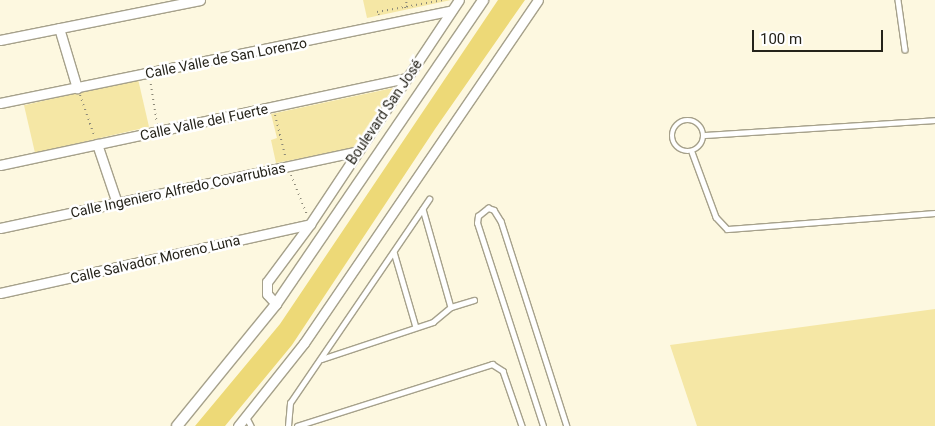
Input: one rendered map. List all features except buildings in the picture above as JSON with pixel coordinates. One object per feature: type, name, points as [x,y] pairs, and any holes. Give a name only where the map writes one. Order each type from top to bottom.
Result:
[{"type":"street","points":[[0,40],[200,0]]},
{"type":"street","name":"Boulevard San José","points":[[276,304],[267,294],[267,282],[310,224],[356,152],[408,78],[459,0]]},
{"type":"street","points":[[177,426],[276,304],[483,0]]},
{"type":"street","points":[[238,426],[304,343],[538,0]]},
{"type":"street","name":"Calle Valle de San Lorenzo","points":[[0,103],[385,26],[401,20],[452,10]]},
{"type":"street","points":[[59,28],[77,88]]},
{"type":"street","name":"Calle Valle del Fuerte","points":[[0,165],[408,78]]},
{"type":"street","points":[[97,144],[117,203]]},
{"type":"street","name":"Calle Ingeniero Alfredo Covarrubias","points":[[0,228],[356,152]]},
{"type":"street","name":"Calle Salvador Moreno Luna","points":[[0,293],[310,224]]},
{"type":"lane","points":[[898,0],[906,50]]},
{"type":"lane","points":[[692,152],[676,147],[672,136],[675,126],[684,120],[696,121],[705,135]]},
{"type":"lane","points":[[705,135],[935,120]]},
{"type":"lane","points":[[692,152],[701,146],[705,135]]},
{"type":"lane","points":[[692,152],[716,217],[727,229],[935,213]]},
{"type":"lane","points":[[288,426],[288,408],[429,199]]},
{"type":"lane","points":[[543,426],[477,222],[478,216],[488,208],[494,210],[501,221],[567,426]]},
{"type":"lane","points":[[423,209],[451,307]]},
{"type":"lane","points":[[394,252],[416,327]]},
{"type":"lane","points":[[320,360],[433,322],[451,307],[474,300]]},
{"type":"lane","points":[[297,426],[492,364],[503,371],[522,426]]},
{"type":"lane","points":[[246,416],[252,426]]},
{"type":"path","points":[[401,20],[407,0]]},
{"type":"path","points":[[385,26],[377,12],[443,0]]},
{"type":"path","points":[[149,73],[158,131]]},
{"type":"path","points":[[77,88],[97,144]]},
{"type":"shaded area","points":[[363,0],[451,0],[367,18]]},
{"type":"shaded area","points":[[498,0],[525,0],[435,129],[292,345],[225,426],[195,426],[280,324]]},
{"type":"shaded area","points":[[138,79],[149,127],[35,153],[24,105]]},
{"type":"shaded area","points":[[393,88],[355,148],[276,163],[271,140],[277,138],[271,114]]},
{"type":"shaded area","points":[[935,309],[935,426],[697,426],[670,345]]}]
